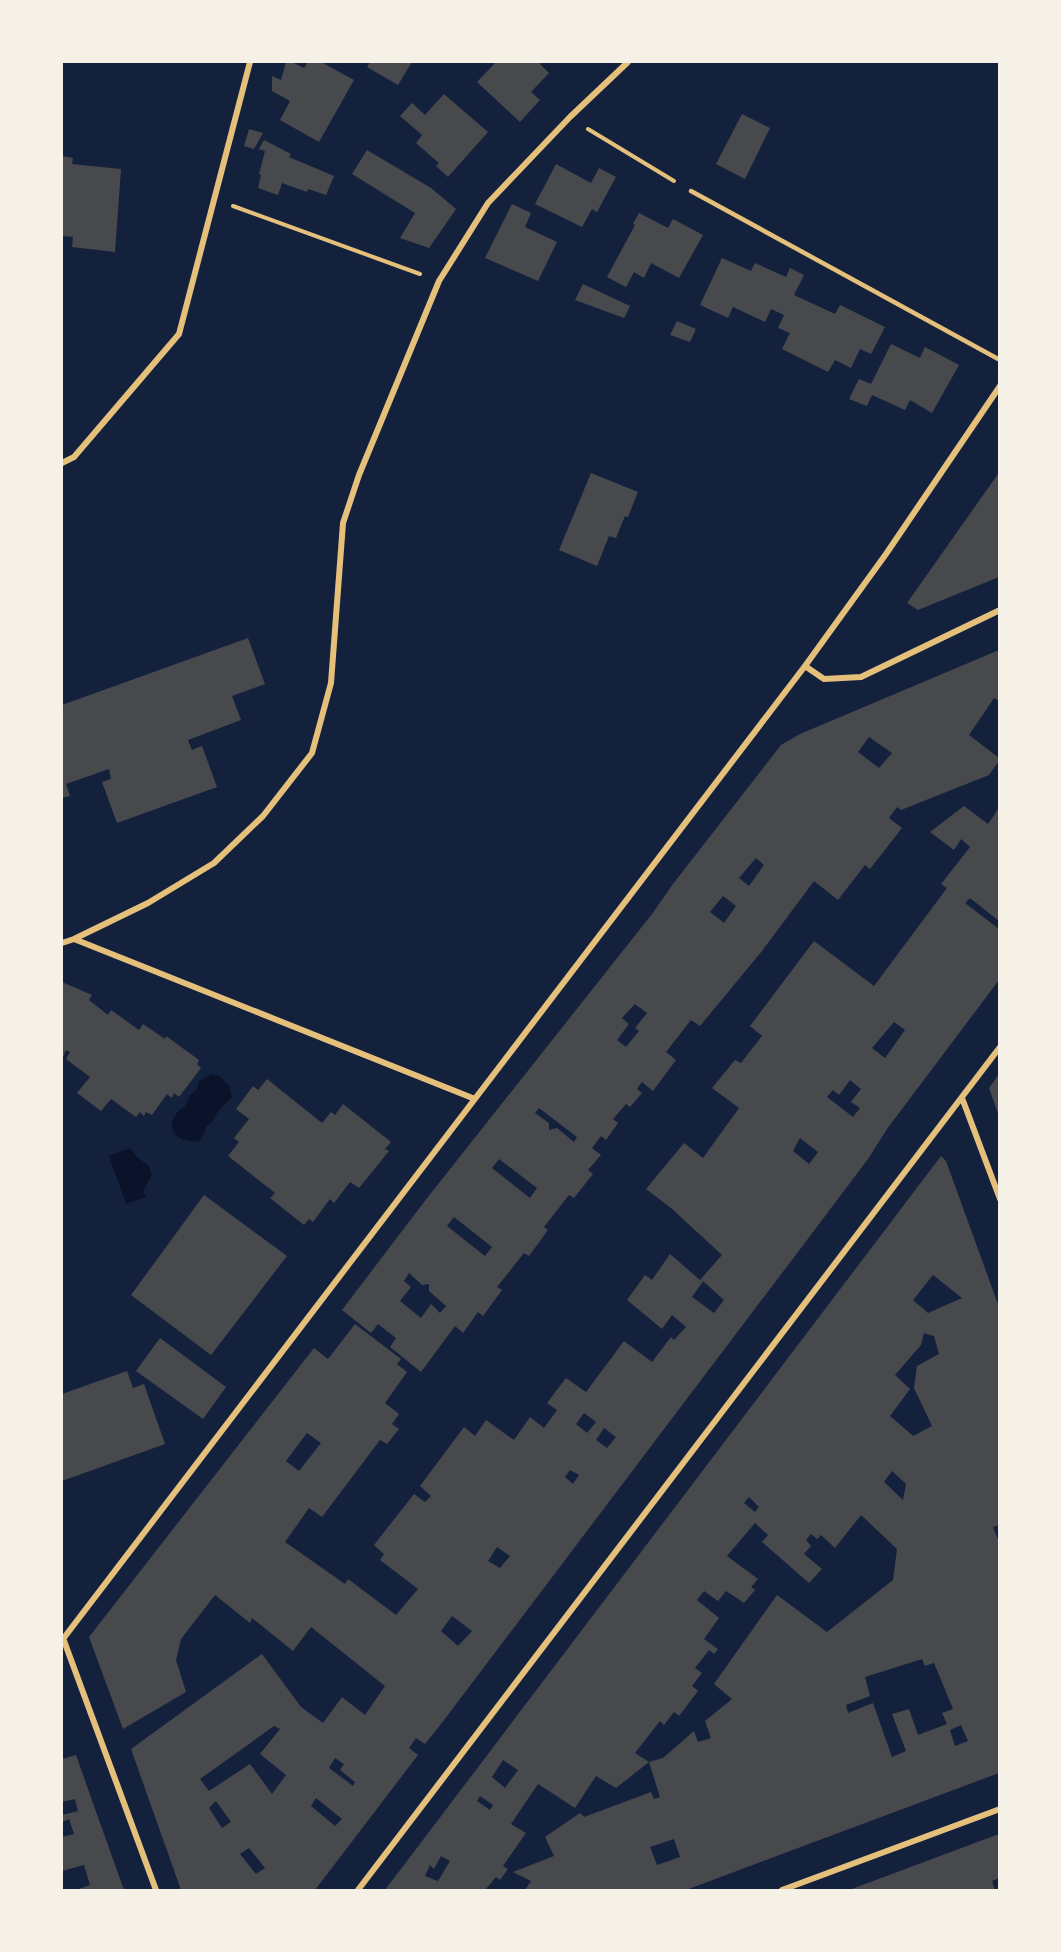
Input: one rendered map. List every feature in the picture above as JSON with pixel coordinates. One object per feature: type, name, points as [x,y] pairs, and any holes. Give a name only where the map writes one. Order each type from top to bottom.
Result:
[{"type":"street","points":[[62,463],[74,457],[179,334],[250,62]]},
{"type":"street","points":[[62,942],[74,939],[148,903],[214,863],[263,816],[312,753],[331,683],[344,523],[359,475],[439,281],[488,203],[570,117],[628,62]]},
{"type":"street","points":[[156,1890],[62,1637],[805,666],[886,554],[999,386]]},
{"type":"street","points":[[805,666],[824,679],[861,677],[999,610]]},
{"type":"street","points":[[74,939],[475,1099]]},
{"type":"street","points":[[358,1890],[999,1047]]},
{"type":"street","points":[[962,1098],[999,1199]]},
{"type":"street","points":[[782,1890],[999,1809]]},
{"type":"lane","points":[[691,191],[999,360]]},
{"type":"path","points":[[585,127],[691,191]]},
{"type":"path","points":[[224,203],[420,274]]},
{"type":"water","points":[[212,1074],[219,1076],[230,1086],[232,1097],[206,1126],[199,1141],[178,1137],[173,1130],[173,1119],[180,1109],[185,1107],[190,1095],[197,1089],[199,1081]]},
{"type":"water","points":[[130,1148],[149,1166],[152,1175],[143,1191],[146,1197],[126,1204],[109,1156]]},
{"type":"building","points":[[286,62],[292,62],[304,68],[308,62],[321,62],[354,80],[319,142],[280,120],[290,101],[272,91],[272,76],[281,80]]},
{"type":"building","points":[[370,62],[412,62],[398,85],[367,67]]},
{"type":"building","points":[[496,62],[542,62],[540,64],[549,73],[531,92],[540,100],[520,122],[477,82]]},
{"type":"building","points":[[444,94],[488,132],[448,177],[436,166],[439,163],[416,143],[422,135],[400,116],[412,103],[425,115]]},
{"type":"building","points":[[742,114],[770,128],[745,179],[716,164]]},
{"type":"building","points":[[249,129],[263,133],[254,149],[244,146]]},
{"type":"building","points":[[264,140],[291,154],[289,157],[334,176],[326,195],[308,189],[307,192],[282,183],[278,195],[258,188],[265,151],[259,149]]},
{"type":"building","points":[[367,150],[431,188],[456,209],[429,248],[400,238],[415,213],[352,174]]},
{"type":"building","points":[[62,156],[73,158],[72,164],[121,169],[115,252],[72,247],[73,237],[62,236]]},
{"type":"building","points":[[556,164],[591,183],[599,168],[616,177],[597,212],[592,209],[582,227],[535,204]]},
{"type":"building","points":[[512,204],[531,213],[525,227],[557,242],[538,281],[485,258]]},
{"type":"building","points":[[639,213],[668,228],[673,219],[703,235],[679,278],[651,263],[644,278],[634,272],[626,287],[607,277]]},
{"type":"building","points":[[722,258],[751,271],[755,263],[786,277],[790,268],[804,275],[794,295],[835,314],[840,305],[885,327],[871,354],[860,349],[851,368],[835,360],[828,372],[782,349],[790,333],[778,328],[784,315],[771,309],[765,322],[733,307],[728,318],[700,305]]},
{"type":"building","points":[[583,284],[630,306],[624,318],[575,300]]},
{"type":"building","points":[[677,321],[696,329],[690,342],[670,335]]},
{"type":"building","points":[[891,344],[920,358],[925,347],[959,365],[932,413],[910,400],[905,410],[872,395],[867,406],[849,399],[859,379],[871,384]]},
{"type":"building","points":[[591,473],[638,492],[616,538],[609,536],[597,566],[559,550]]},
{"type":"building","points":[[998,474],[999,577],[918,610],[907,603]]},
{"type":"building","points":[[248,638],[265,684],[232,696],[241,720],[188,740],[192,750],[202,746],[217,787],[117,823],[102,782],[111,779],[109,769],[66,784],[70,796],[62,798],[62,705]]},
{"type":"building","points":[[999,650],[999,701],[994,698],[969,735],[999,758],[989,775],[901,810],[897,807],[889,818],[902,828],[870,869],[865,865],[838,900],[814,881],[762,951],[700,1026],[691,1020],[666,1052],[676,1060],[653,1091],[642,1082],[637,1089],[642,1093],[630,1107],[626,1104],[613,1119],[618,1123],[606,1140],[601,1136],[592,1148],[601,1155],[588,1170],[593,1174],[574,1198],[569,1195],[544,1227],[548,1230],[529,1256],[524,1253],[497,1287],[502,1290],[483,1316],[478,1312],[463,1333],[455,1326],[421,1372],[390,1347],[396,1338],[378,1324],[371,1333],[342,1310],[424,1202],[652,914],[781,745],[800,734]],"holes":[[[869,737],[892,753],[879,768],[858,752]],[[756,858],[764,865],[749,886],[739,878]],[[723,896],[736,906],[724,923],[710,912]],[[635,1004],[647,1013],[635,1028],[639,1031],[626,1047],[617,1040],[629,1024],[622,1018]],[[539,1108],[577,1137],[574,1142],[557,1128],[549,1130],[549,1123],[535,1113]],[[499,1159],[537,1188],[530,1198],[492,1168]],[[454,1217],[492,1247],[485,1256],[447,1226]],[[409,1273],[422,1285],[429,1284],[429,1291],[446,1306],[440,1313],[431,1304],[421,1318],[400,1301],[411,1287],[404,1281]]]},
{"type":"building","points":[[964,806],[988,824],[999,808],[999,921],[970,898],[965,903],[999,929],[999,980],[887,1129],[868,1159],[438,1728],[425,1744],[416,1738],[409,1748],[418,1755],[315,1890],[181,1890],[131,1749],[262,1654],[301,1707],[323,1723],[342,1697],[365,1715],[385,1686],[311,1627],[293,1651],[252,1618],[250,1623],[215,1595],[181,1639],[176,1660],[186,1692],[123,1729],[89,1637],[314,1348],[328,1359],[355,1324],[401,1359],[397,1364],[407,1372],[385,1403],[399,1414],[392,1424],[399,1429],[387,1444],[380,1440],[322,1517],[309,1508],[285,1542],[345,1584],[348,1579],[396,1615],[418,1589],[380,1560],[384,1554],[374,1545],[414,1494],[425,1502],[431,1496],[420,1486],[464,1427],[475,1436],[486,1420],[514,1440],[530,1417],[544,1428],[557,1410],[547,1403],[566,1378],[586,1392],[624,1341],[652,1362],[671,1337],[674,1340],[686,1327],[672,1315],[662,1329],[627,1300],[645,1275],[652,1280],[670,1254],[700,1280],[722,1255],[671,1208],[646,1189],[684,1143],[703,1158],[739,1108],[712,1088],[735,1060],[741,1063],[762,1036],[750,1026],[814,941],[874,986],[947,888],[941,884],[970,847],[961,839],[954,850],[930,832]],"holes":[[[894,1022],[905,1030],[885,1058],[872,1048]],[[850,1080],[861,1089],[851,1102],[860,1108],[853,1117],[827,1097],[833,1090],[839,1095]],[[800,1138],[818,1152],[809,1164],[793,1151]],[[703,1281],[724,1300],[714,1313],[692,1297]],[[584,1413],[596,1422],[587,1433],[576,1424]],[[604,1428],[616,1437],[607,1448],[596,1440]],[[307,1433],[321,1443],[299,1471],[286,1461]],[[570,1470],[579,1475],[573,1484],[565,1477]],[[497,1547],[510,1556],[500,1568],[488,1561]],[[452,1616],[472,1631],[458,1646],[441,1631]],[[274,1726],[280,1729],[260,1754],[286,1775],[272,1794],[250,1764],[209,1791],[200,1779]],[[335,1758],[344,1764],[340,1770],[355,1782],[353,1786],[329,1768]],[[316,1798],[342,1819],[335,1826],[311,1806]],[[216,1801],[231,1822],[222,1828],[209,1808]],[[249,1848],[265,1868],[256,1874],[240,1854]]]},
{"type":"building","points":[[62,982],[92,995],[89,1000],[108,1015],[111,1010],[139,1030],[143,1024],[165,1039],[166,1036],[199,1060],[197,1064],[201,1068],[179,1097],[174,1093],[172,1098],[167,1094],[152,1115],[146,1112],[144,1116],[140,1112],[136,1117],[111,1099],[101,1111],[77,1093],[90,1077],[66,1059],[70,1052],[66,1050],[62,1059]]},
{"type":"building","points":[[999,1074],[999,1116],[989,1088]]},
{"type":"building","points":[[267,1079],[322,1123],[331,1112],[335,1115],[343,1104],[391,1142],[385,1149],[389,1151],[359,1188],[350,1182],[334,1203],[330,1199],[313,1222],[309,1219],[304,1225],[270,1198],[275,1193],[228,1156],[239,1142],[234,1138],[249,1119],[236,1109],[253,1086],[258,1090]]},
{"type":"building","points":[[941,1156],[946,1161],[999,1307],[999,1525],[993,1527],[999,1542],[999,1773],[686,1890],[525,1890],[531,1881],[513,1872],[554,1856],[545,1837],[580,1813],[584,1817],[651,1792],[654,1799],[660,1797],[649,1762],[616,1788],[596,1776],[575,1808],[538,1784],[511,1824],[526,1833],[503,1866],[508,1869],[500,1880],[496,1877],[485,1890],[385,1890]],"holes":[[[933,1275],[962,1298],[928,1313],[913,1300]],[[924,1333],[934,1336],[939,1354],[917,1366],[914,1388],[932,1426],[913,1436],[890,1416],[910,1389],[895,1375],[921,1345]],[[892,1471],[906,1484],[903,1500],[884,1482]],[[749,1497],[759,1507],[755,1512],[744,1503]],[[861,1515],[897,1549],[893,1580],[827,1632],[777,1595],[714,1684],[732,1699],[705,1721],[711,1738],[698,1742],[694,1731],[663,1758],[649,1762],[635,1753],[660,1721],[664,1725],[674,1712],[679,1716],[698,1691],[692,1686],[702,1673],[695,1668],[709,1650],[714,1654],[718,1649],[704,1639],[719,1618],[697,1600],[704,1591],[718,1601],[726,1591],[744,1603],[755,1590],[751,1587],[758,1579],[727,1556],[755,1523],[768,1535],[762,1542],[809,1583],[822,1569],[804,1554],[811,1546],[806,1540],[811,1534],[817,1539],[821,1535],[835,1548]],[[922,1659],[925,1666],[934,1663],[953,1709],[942,1713],[947,1724],[918,1735],[909,1709],[892,1714],[906,1751],[892,1757],[873,1703],[848,1713],[846,1705],[870,1696],[865,1677]],[[961,1725],[968,1741],[955,1746],[950,1730]],[[503,1760],[518,1770],[505,1788],[492,1777]],[[480,1796],[493,1805],[490,1810],[477,1801]],[[674,1839],[680,1857],[657,1865],[650,1847]],[[441,1856],[450,1861],[438,1881],[425,1876],[430,1865],[434,1869]]]},
{"type":"building","points":[[204,1195],[287,1256],[211,1355],[131,1295]]},
{"type":"building","points":[[160,1338],[226,1387],[203,1419],[136,1371]]},
{"type":"building","points":[[127,1371],[133,1388],[144,1384],[165,1444],[62,1481],[62,1394]]},
{"type":"building","points":[[76,1755],[124,1890],[76,1890],[90,1885],[84,1865],[62,1871],[62,1837],[74,1834],[69,1819],[62,1822],[62,1815],[78,1811],[75,1799],[62,1802],[62,1759]]},
{"type":"building","points":[[999,1834],[999,1878],[992,1881],[995,1890],[849,1890]]}]
